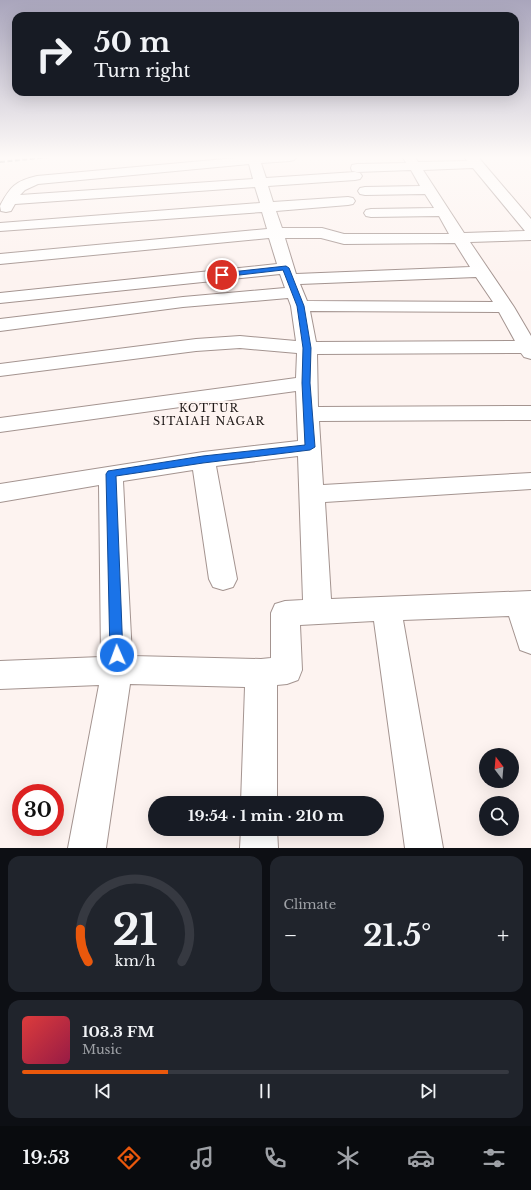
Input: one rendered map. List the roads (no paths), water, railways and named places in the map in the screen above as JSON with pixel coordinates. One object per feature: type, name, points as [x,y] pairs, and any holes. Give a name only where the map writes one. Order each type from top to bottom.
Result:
[{"type":"street","points":[[0,219],[12,197]]},
{"type":"street","points":[[10,200],[58,197]]},
{"type":"street","points":[[264,197],[293,286],[307,348],[306,383],[318,612]]},
{"type":"street","points":[[434,197],[481,272],[506,307],[530,349]]},
{"type":"street","points":[[504,197],[531,228]]},
{"type":"street","points":[[0,227],[167,216],[348,201]]},
{"type":"street","points":[[370,213],[443,212]]},
{"type":"street","points":[[0,259],[276,233],[322,233],[344,239],[460,238],[531,235]]},
{"type":"street","points":[[0,298],[293,286],[481,272]]},
{"type":"street","points":[[0,325],[183,302],[293,286],[506,307]]},
{"type":"street","points":[[0,370],[196,345],[240,342],[307,348],[530,349]]},
{"type":"street","points":[[0,425],[306,383]]},
{"type":"street","points":[[308,414],[531,413]]},
{"type":"street","points":[[1,496],[111,474],[203,460],[310,447]]},
{"type":"street","points":[[203,460],[223,579]]},
{"type":"street","points":[[87,848],[117,670],[111,474]]},
{"type":"street","points":[[312,494],[531,481]]},
{"type":"street","points":[[0,675],[117,670],[261,672],[287,670],[285,613],[387,610],[525,603],[531,642]]},
{"type":"street","points":[[387,610],[424,848]]},
{"type":"street","points":[[259,796],[261,672]]},
{"type":"street","points":[[259,836],[259,848]]},
{"type":"district","name":"KOTTUR SITAIAH NAGAR","points":[[209,414]]}]
